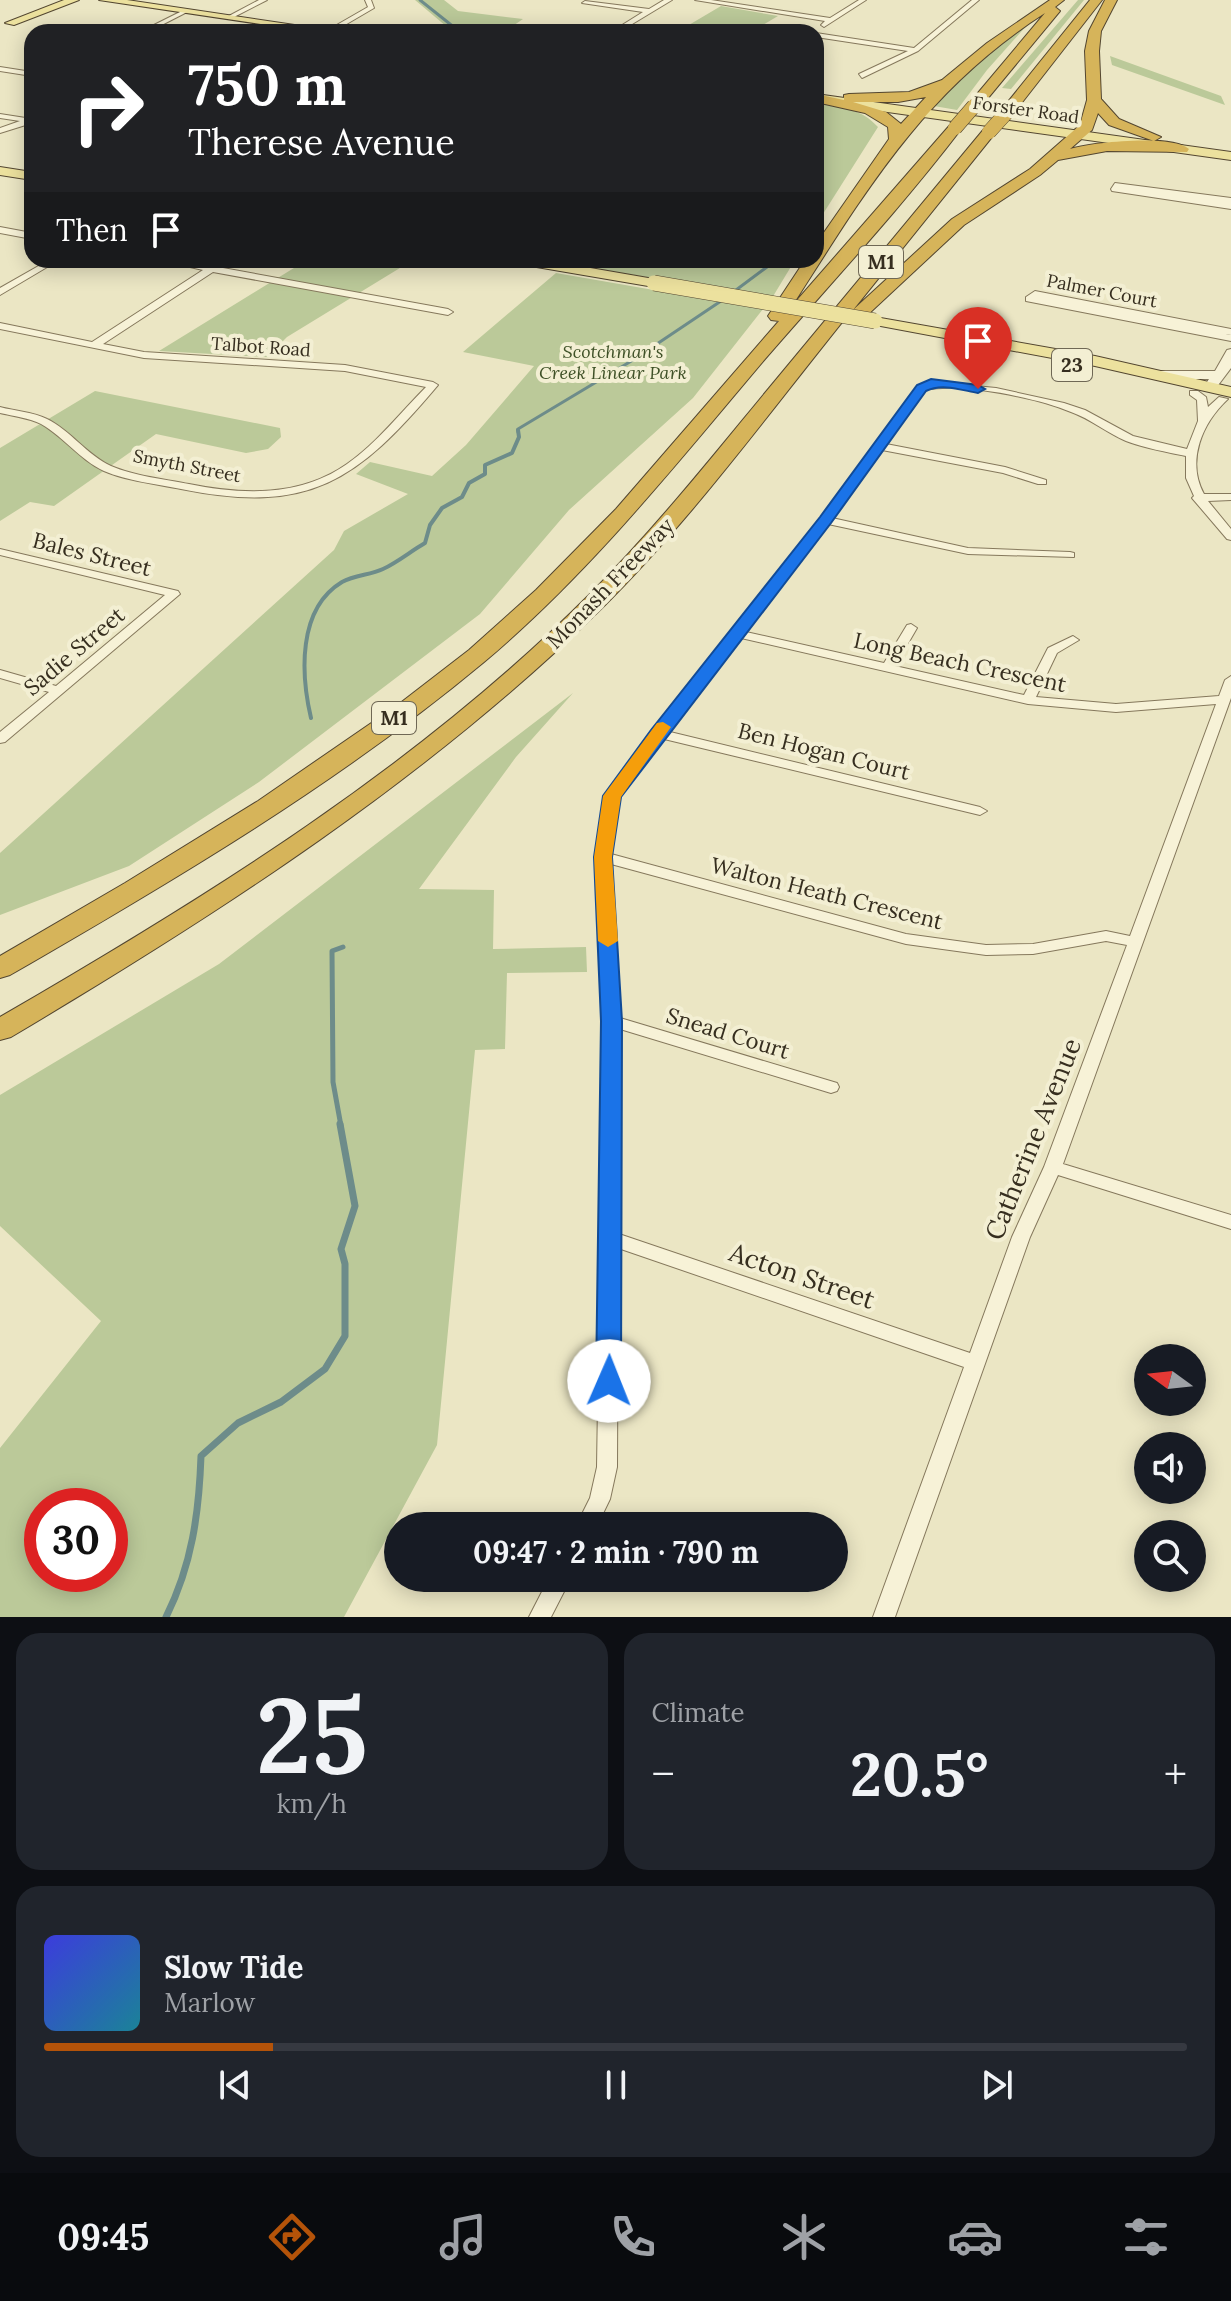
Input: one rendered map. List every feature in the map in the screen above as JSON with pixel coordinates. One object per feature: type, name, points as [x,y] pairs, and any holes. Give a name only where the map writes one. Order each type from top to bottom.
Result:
[{"type":"highway","points":[[824,245],[896,139],[922,111],[1008,31],[1061,0]]},
{"type":"highway","name":"Monash Freeway","points":[[0,968],[128,896],[310,778],[427,696],[492,643],[568,572],[728,393],[1061,0]]},
{"type":"highway","name":"Monash Freeway","points":[[0,1030],[135,952],[340,817],[499,694],[624,575],[776,394],[1096,0]]},
{"type":"highway","points":[[776,394],[947,232],[1035,172],[1083,133],[1092,116],[1094,100],[1092,62],[1095,31],[1111,0]]},
{"type":"highway","points":[[849,98],[914,96],[954,78]]},
{"type":"highway","points":[[824,98],[881,115],[895,126],[896,139]]},
{"type":"highway","points":[[1094,100],[1114,122],[1183,147]]},
{"type":"highway","points":[[1035,172],[1094,147],[1183,147]]},
{"type":"highway","points":[[728,393],[809,268]]},
{"type":"main road","points":[[130,0],[277,24]]},
{"type":"main road","points":[[5,26],[68,1],[183,10]]},
{"type":"main road","name":"Forster Road","points":[[824,96],[922,111]]},
{"type":"main road","name":"Forster Road","points":[[824,97],[1231,153]]},
{"type":"main road","points":[[0,171],[24,175]]},
{"type":"main road","name":"23","points":[[566,268],[1211,380]]},
{"type":"main road","name":"23","points":[[914,328],[1154,374],[1211,380]]},
{"type":"main road","points":[[1211,380],[1229,394]]},
{"type":"street","points":[[230,17],[264,0]]},
{"type":"street","points":[[343,24],[372,7],[368,0]]},
{"type":"street","points":[[628,24],[669,0]]},
{"type":"street","points":[[698,0],[831,20]]},
{"type":"street","points":[[824,26],[863,0]]},
{"type":"street","points":[[862,76],[916,50],[976,0]]},
{"type":"street","points":[[585,3],[650,11]]},
{"type":"street","points":[[158,24],[183,10]]},
{"type":"street","points":[[824,35],[916,50]]},
{"type":"street","points":[[0,69],[24,73]]},
{"type":"street","points":[[0,116],[24,120]]},
{"type":"street","points":[[0,131],[24,123]]},
{"type":"street","points":[[1196,198],[1115,189],[1118,185],[1231,203]]},
{"type":"street","points":[[0,230],[24,234]]},
{"type":"street","points":[[0,292],[41,268]]},
{"type":"street","points":[[206,268],[448,312]]},
{"type":"street","points":[[94,345],[211,269]]},
{"type":"street","name":"Palmer Court","points":[[1231,332],[1112,313],[1029,299],[1035,294],[1112,313],[1231,338]]},
{"type":"street","name":"Talbot Road","points":[[0,326],[158,356],[345,368],[433,385],[372,447]]},
{"type":"street","points":[[1203,420],[1203,401],[1211,380],[1231,353]]},
{"type":"street","points":[[1211,380],[1229,394],[1203,420],[1189,453],[1189,472],[1198,498],[1231,537]]},
{"type":"street","points":[[593,1512],[600,1499],[607,1467],[612,1021],[603,857],[612,796],[657,733],[825,520],[922,388],[931,383],[947,383],[1071,408],[1129,438],[1189,453]]},
{"type":"street","name":"Smyth Street","points":[[0,410],[44,421],[95,462],[111,470],[225,494],[258,496],[310,488],[349,468],[372,447]]},
{"type":"street","points":[[880,446],[1005,470],[1042,482]]},
{"type":"street","points":[[1198,498],[1231,497]]},
{"type":"street","points":[[825,520],[968,551],[1070,555]]},
{"type":"street","name":"Bales Street","points":[[0,552],[174,594]]},
{"type":"street","name":"Sadie Street","points":[[0,739],[174,594]]},
{"type":"street","points":[[888,667],[911,628]]},
{"type":"street","name":"Long Beach Crescent","points":[[738,634],[1028,700],[1117,708],[1200,698],[1223,700]]},
{"type":"street","points":[[1028,700],[1052,651],[1073,640]]},
{"type":"street","points":[[0,674],[58,690]]},
{"type":"street","name":"Catherine Avenue","points":[[884,1617],[1021,1237],[1053,1167],[1231,680]]},
{"type":"street","name":"Ben Hogan Court","points":[[657,733],[980,811]]},
{"type":"street","name":"Walton Heath Crescent","points":[[603,857],[906,939],[947,946],[986,950],[1033,949],[1106,936],[1137,942]]},
{"type":"street","name":"Snead Court","points":[[612,1021],[831,1087]]},
{"type":"street","points":[[1053,1167],[1231,1222]]},
{"type":"street","name":"Acton Street","points":[[611,1238],[975,1363]]},
{"type":"street","points":[[540,1617],[553,1592]]},
{"type":"green space","points":[[415,0],[444,0],[458,11],[523,19],[516,24],[444,24]]},
{"type":"green space","points":[[1078,0],[1084,0],[1011,89],[1002,88]]},
{"type":"green space","points":[[721,6],[778,16],[764,24],[691,24]]},
{"type":"green space","points":[[1029,23],[957,110],[934,106],[989,52]]},
{"type":"green space","points":[[1110,56],[1221,96],[1225,105],[1112,65]]},
{"type":"green space","points":[[824,105],[857,112],[878,127],[824,212]]},
{"type":"green space","points":[[294,268],[400,268],[287,337],[267,357],[159,351]]},
{"type":"green space","points":[[593,268],[790,268],[772,298]]},
{"type":"green space","name":"Scotchman's Creek Linear Park","points":[[556,273],[763,309],[693,398],[569,510],[480,614],[259,782],[129,866],[0,915],[0,853],[334,550],[344,531],[408,494],[356,474],[370,462],[432,476],[466,445],[534,366],[463,352]]},
{"type":"green space","points":[[95,391],[280,428],[281,437],[268,449],[246,453],[156,434],[54,506],[30,502],[0,521],[0,448]]},
{"type":"green space","points":[[573,693],[516,757],[419,889],[494,890],[493,949],[586,947],[587,972],[507,973],[505,1049],[475,1050],[437,1445],[401,1512],[384,1512],[384,1543],[344,1617],[0,1617],[0,1448],[101,1321],[0,1226],[0,1095],[219,964]]},
{"type":"waterway","points":[[420,0],[450,24]]},
{"type":"waterway","points":[[732,293],[766,268]]},
{"type":"waterway","points":[[518,430],[633,360],[724,299]]},
{"type":"waterway","points":[[311,718],[305,682],[306,644],[317,609],[327,594],[342,582],[389,566],[425,543],[430,525],[442,508],[462,497],[469,483],[485,474],[485,465],[512,453],[519,437],[518,430]]},
{"type":"waterway","points":[[341,1126],[333,1082],[332,951],[343,947]]},
{"type":"waterway","points":[[166,1617],[188,1558],[201,1456],[238,1423],[281,1402],[325,1369],[345,1336],[345,1264],[341,1249],[355,1206],[340,1124]]},
{"type":"slow traffic","points":[[608,941],[603,857],[612,796],[663,727]]},
{"type":"route","points":[[609,1381],[612,1021],[603,857],[612,796],[657,733],[825,520],[922,388],[931,383],[947,383],[978,389]]}]
